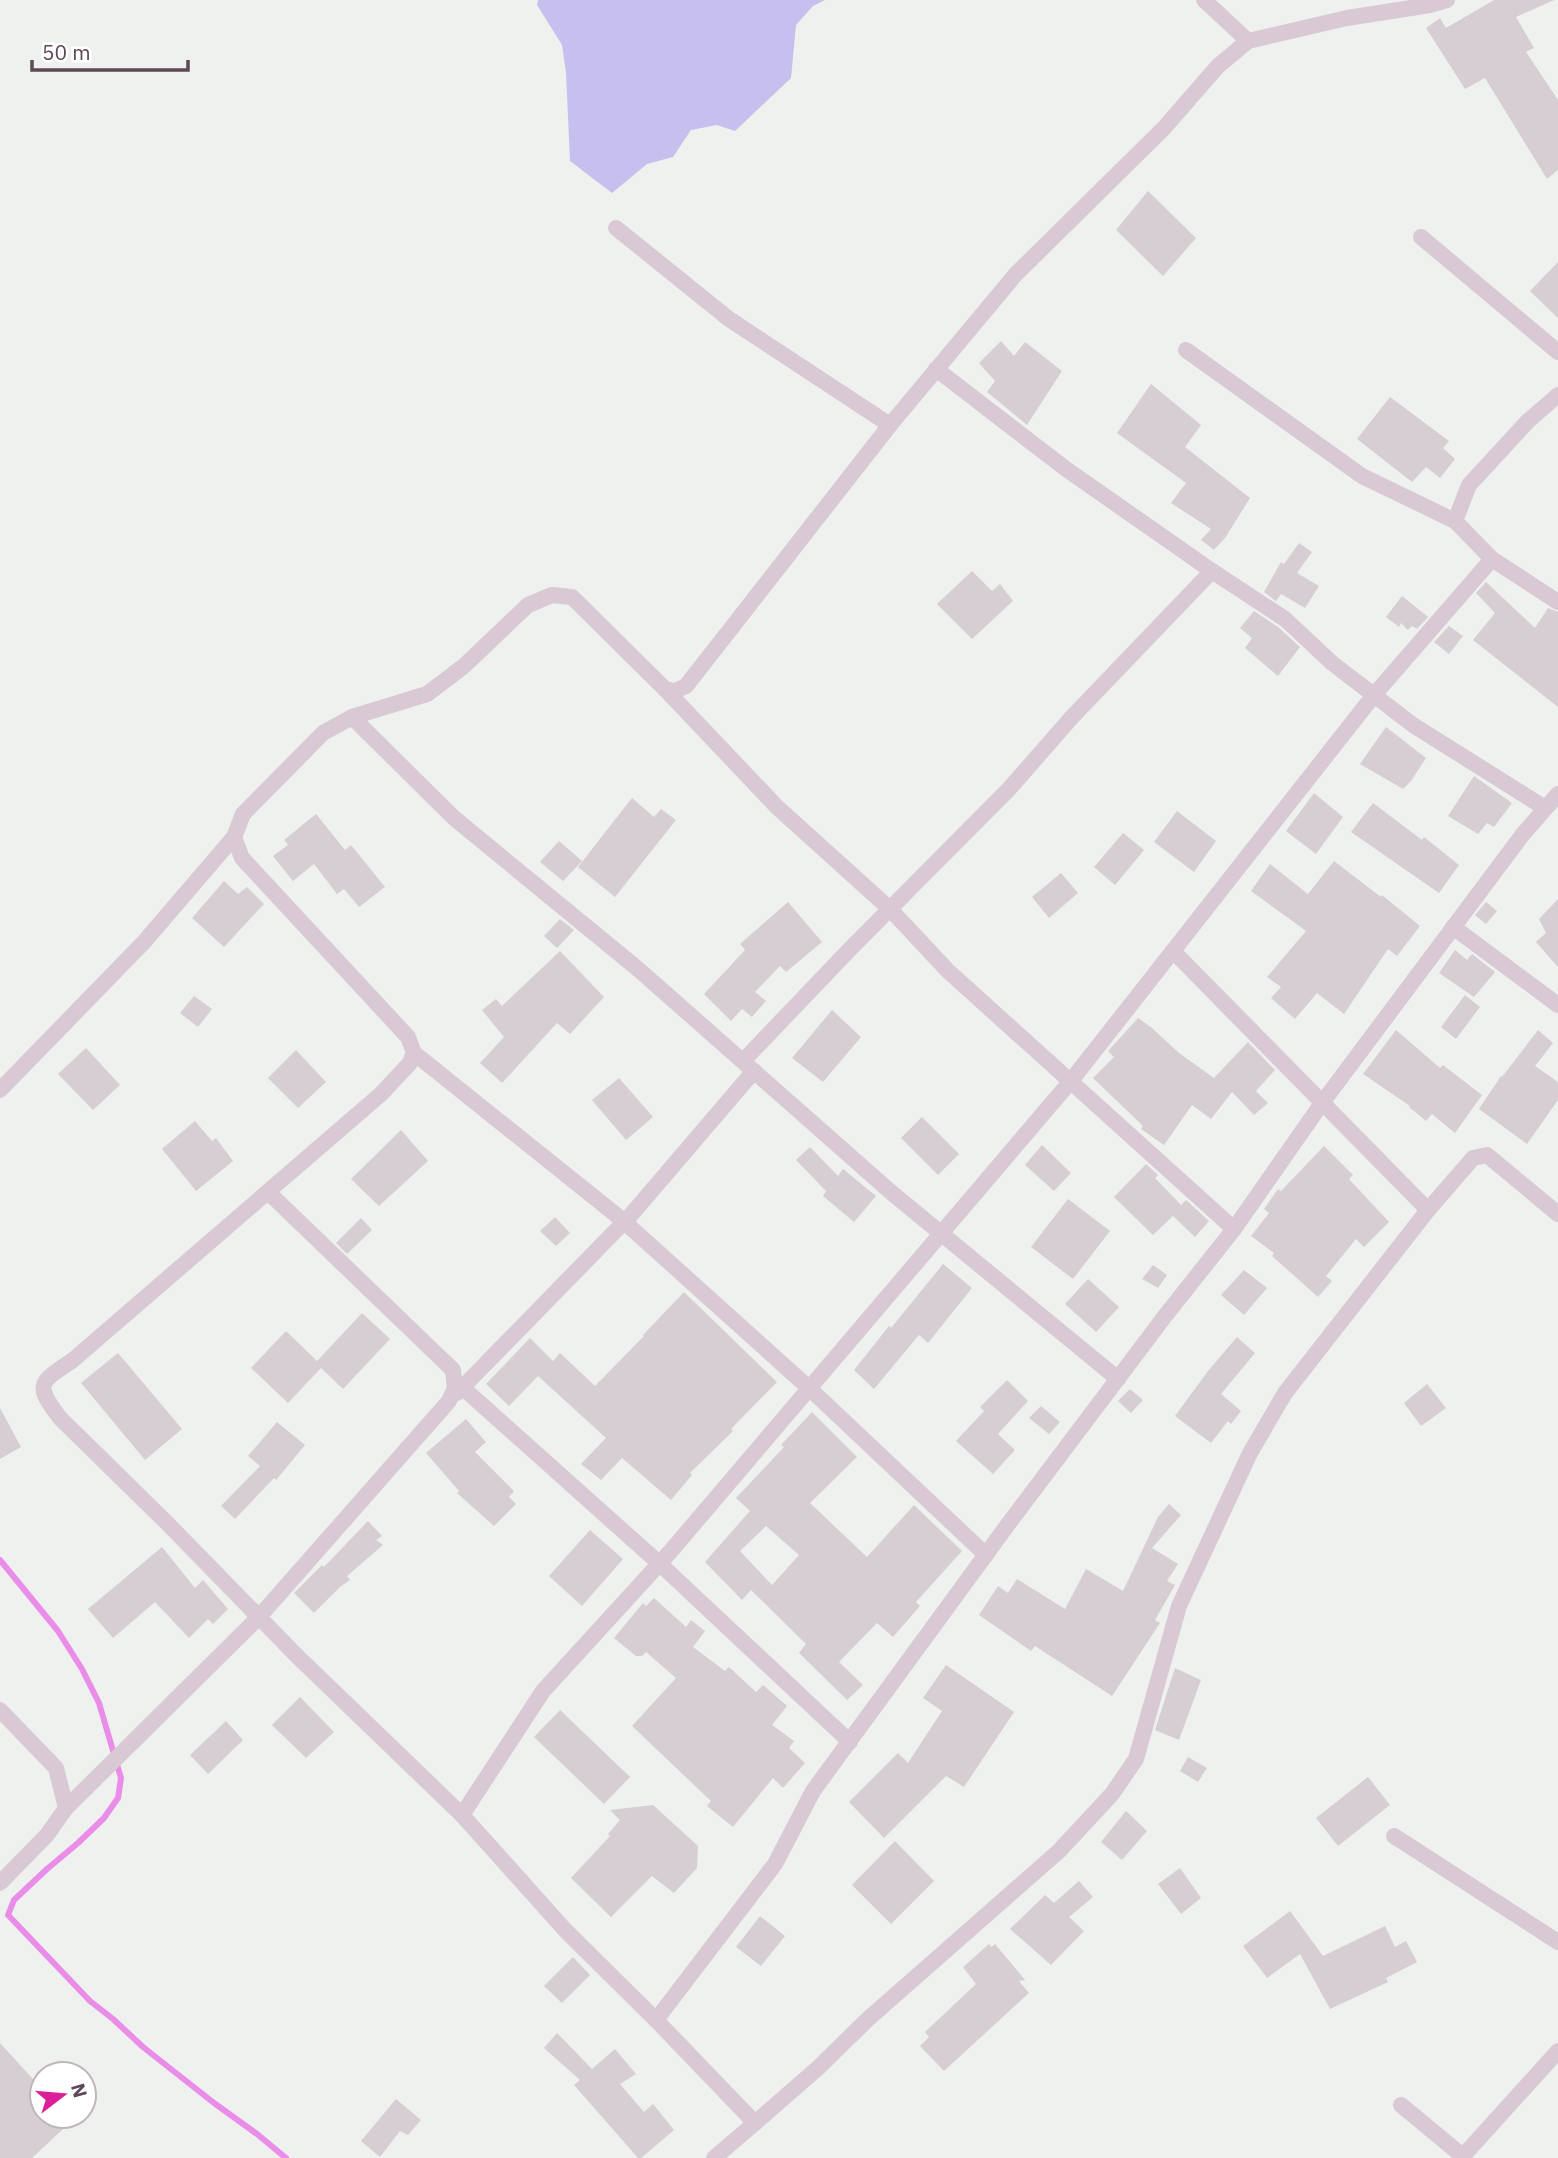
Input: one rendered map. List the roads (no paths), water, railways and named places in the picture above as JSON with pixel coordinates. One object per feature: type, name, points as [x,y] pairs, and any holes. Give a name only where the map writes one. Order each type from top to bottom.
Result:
[{"type":"street","points":[[1204,0],[1248,41]]},
{"type":"street","points":[[665,689],[675,691],[686,686],[890,425],[1015,275],[1164,128],[1218,66],[1248,41],[1347,18],[1447,0]]},
{"type":"street","points":[[615,228],[729,319],[890,425]]},
{"type":"street","points":[[1421,236],[1558,352]]},
{"type":"street","points":[[1186,350],[1362,476],[1455,521],[1492,559],[1558,602]]},
{"type":"street","points":[[936,369],[1066,469],[1285,619],[1332,663],[1413,725],[1545,808]]},
{"type":"street","points":[[1455,521],[1469,485],[1528,421],[1558,395]]},
{"type":"street","points":[[462,1815],[543,1691],[660,1564],[1070,1082],[1374,695],[1492,559]]},
{"type":"street","points":[[0,1883],[47,1835],[66,1808],[259,1617],[449,1401],[624,1223],[748,1066],[890,909],[1009,789],[1072,717],[1212,571]]},
{"type":"street","points":[[0,1090],[144,942],[234,838],[243,814],[323,733],[352,717],[427,694],[464,666],[528,605],[552,595],[572,597],[665,689],[777,807],[890,909],[948,971],[1234,1229]]},
{"type":"street","points":[[352,717],[454,818],[638,969],[892,1193],[1118,1379]]},
{"type":"street","points":[[656,2020],[775,1864],[813,1791],[986,1555],[1234,1229],[1322,1103],[1453,927],[1523,834],[1558,793]]},
{"type":"street","points":[[234,838],[242,858],[408,1037],[414,1053],[624,1223],[809,1388],[986,1555]]},
{"type":"street","points":[[1453,927],[1558,1005]]},
{"type":"street","points":[[1173,951],[1428,1210]]},
{"type":"street","points":[[414,1053],[410,1063],[382,1094],[72,1360],[47,1378],[42,1390],[60,1418],[462,1815],[566,1931],[755,2123]]},
{"type":"street","points":[[715,2158],[1059,1851],[1112,1794],[1136,1759],[1179,1606],[1250,1453],[1285,1393],[1428,1210],[1473,1158],[1487,1155],[1558,1214]]},
{"type":"street","points":[[268,1192],[453,1370],[456,1388],[449,1401]]},
{"type":"street","points":[[462,1387],[660,1564],[850,1742]]},
{"type":"street","points":[[0,1710],[56,1768],[66,1808]]},
{"type":"street","points":[[1394,1836],[1558,1942]]},
{"type":"street","points":[[1401,2105],[1464,2157],[1558,2051]]},
{"type":"waterway","points":[[0,1560],[58,1631],[82,1669],[99,1703],[121,1778],[118,1798],[104,1818],[14,1900],[8,1915],[90,2001],[143,2047],[286,2158]]}]
